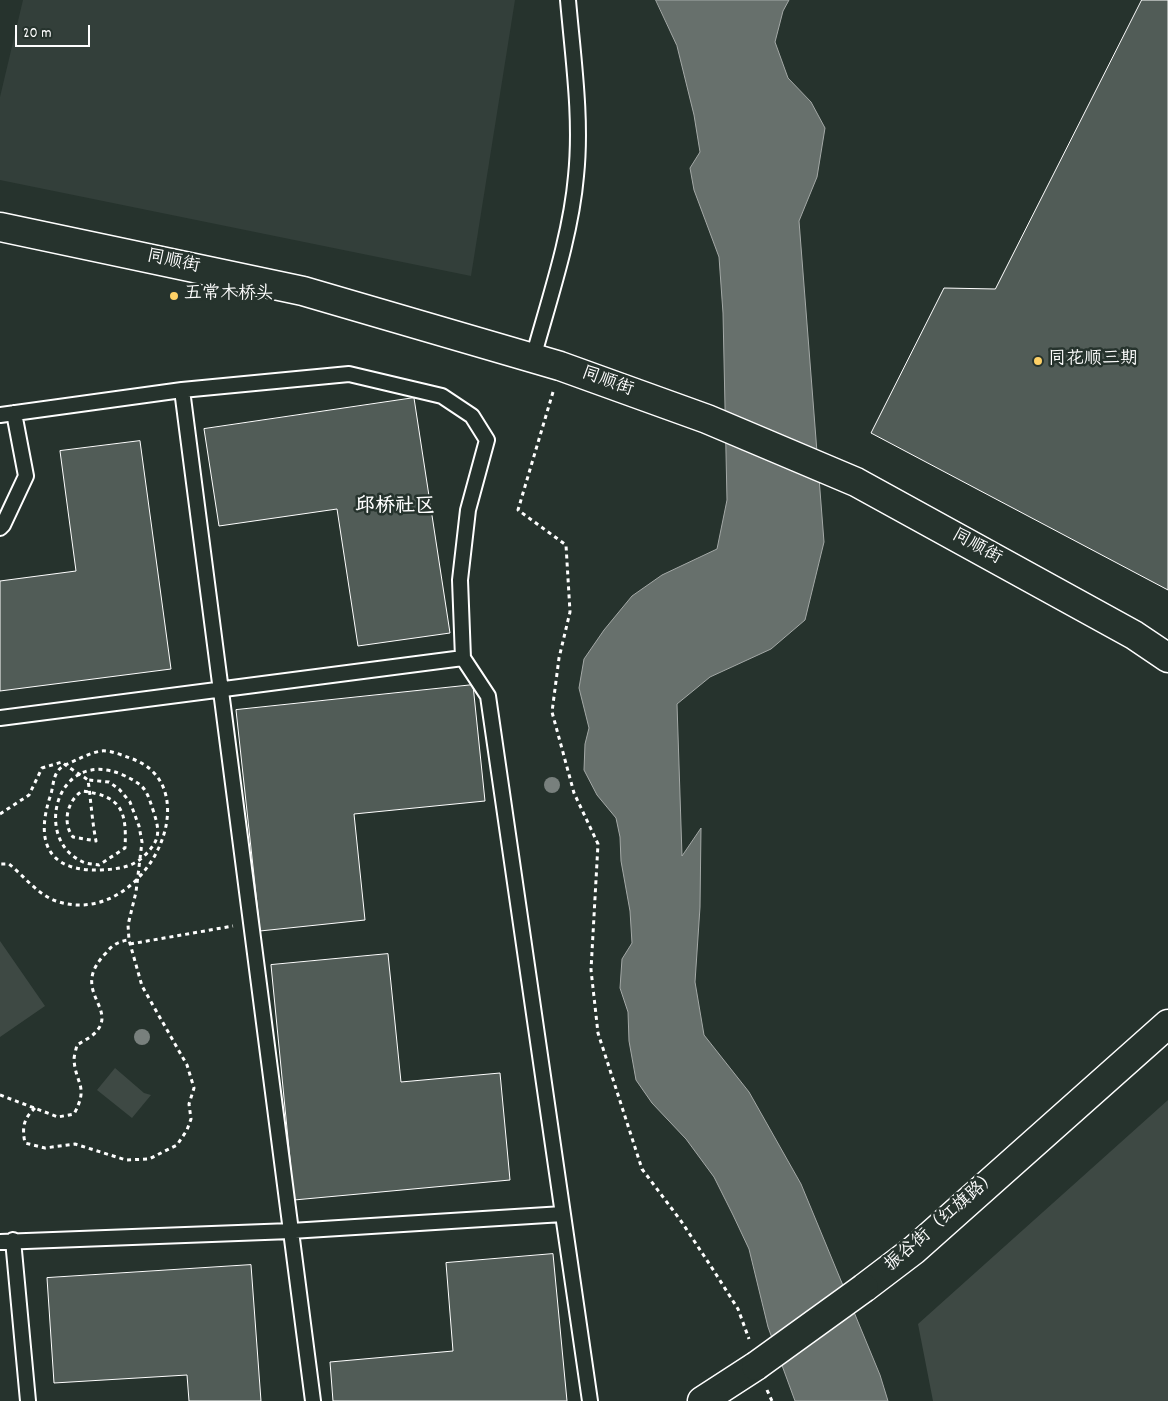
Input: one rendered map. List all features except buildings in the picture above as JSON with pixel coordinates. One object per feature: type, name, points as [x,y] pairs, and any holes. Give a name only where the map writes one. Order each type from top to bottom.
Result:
[{"type":"street","name":"同顺街","points":[[0,227],[303,291],[560,366],[707,419],[856,482],[1134,635],[1168,658]]},
{"type":"street","name":"振谷街（红旗路）","points":[[702,1401],[757,1365],[914,1250],[1168,1024]]},
{"type":"lane","points":[[533,358],[563,248],[576,176],[578,118],[568,0]]},
{"type":"lane","points":[[0,415],[182,390],[349,374],[442,396],[472,416],[487,440],[468,510],[461,571],[463,658],[488,696],[590,1401]]},
{"type":"lane","points":[[182,390],[313,1401]]},
{"type":"lane","points":[[0,528],[26,476],[14,413]]},
{"type":"lane","points":[[0,718],[463,658]]},
{"type":"lane","points":[[28,1401],[6,1241],[291,1231],[563,1214]]},
{"type":"path","points":[[560,366],[518,510],[566,545],[570,612],[559,658],[552,712],[574,793],[598,844],[591,970],[598,1033],[642,1170],[682,1220],[733,1301],[772,1401]]},
{"type":"path","points":[[0,864],[9,864],[36,890],[56,901],[84,906],[99,904],[126,889],[155,857],[166,830],[168,802],[158,780],[140,761],[108,752],[91,754],[65,765],[55,776],[44,818],[44,841],[56,859],[84,870],[116,869],[131,866],[140,859],[157,837],[159,823],[151,798],[143,786],[118,773],[91,768],[68,782],[63,788],[58,803],[55,828],[68,852],[81,862],[99,865],[125,848],[126,824],[122,810],[113,800],[90,792],[82,791],[75,795],[66,817],[67,830],[73,838],[96,841],[92,825],[90,792],[88,780]]},
{"type":"path","points":[[0,814],[29,795],[42,768],[62,762],[88,780],[109,782],[130,802],[139,826],[142,842],[138,877],[128,926],[130,942],[142,986],[187,1065],[194,1088],[189,1104],[191,1119],[187,1130],[177,1145],[149,1159],[126,1160],[75,1144],[46,1148],[25,1143],[22,1129],[27,1116],[35,1108]]},
{"type":"path","points":[[0,1096],[58,1117],[74,1114],[80,1102],[82,1085],[74,1060],[77,1045],[92,1036],[100,1027],[101,1012],[92,988],[91,974],[96,964],[113,945],[251,923]]},
{"type":"shaded area","points":[[23,0],[515,0],[471,276],[0,180],[0,97]]},
{"type":"shaded area","points":[[656,0],[789,0],[783,11],[775,42],[788,78],[811,102],[825,128],[817,177],[799,221],[824,542],[805,620],[771,649],[710,677],[677,704],[682,856],[701,828],[700,907],[695,982],[704,1035],[749,1092],[801,1184],[880,1375],[888,1401],[795,1401],[768,1327],[749,1249],[733,1215],[714,1177],[686,1139],[652,1103],[636,1080],[629,1041],[628,1012],[620,988],[622,959],[632,943],[630,911],[616,818],[597,795],[584,770],[585,744],[589,728],[579,688],[584,659],[604,630],[632,596],[662,575],[717,549],[727,500],[723,313],[719,257],[694,190],[690,168],[700,152],[694,115],[677,46]]},
{"type":"shaded area","points":[[0,941],[45,1006],[0,1037]]},
{"type":"shaded area","points":[[115,1068],[144,1093],[151,1095],[132,1118],[97,1090]]},
{"type":"shaded area","points":[[1168,1100],[1168,1401],[933,1401],[918,1324]]},
{"type":"place","name":"五常木桥头","points":[[174,296]]},
{"type":"place","name":"同花顺三期","points":[[1038,361]]},
{"type":"district","name":"邱桥社区","points":[[395,508]]}]
